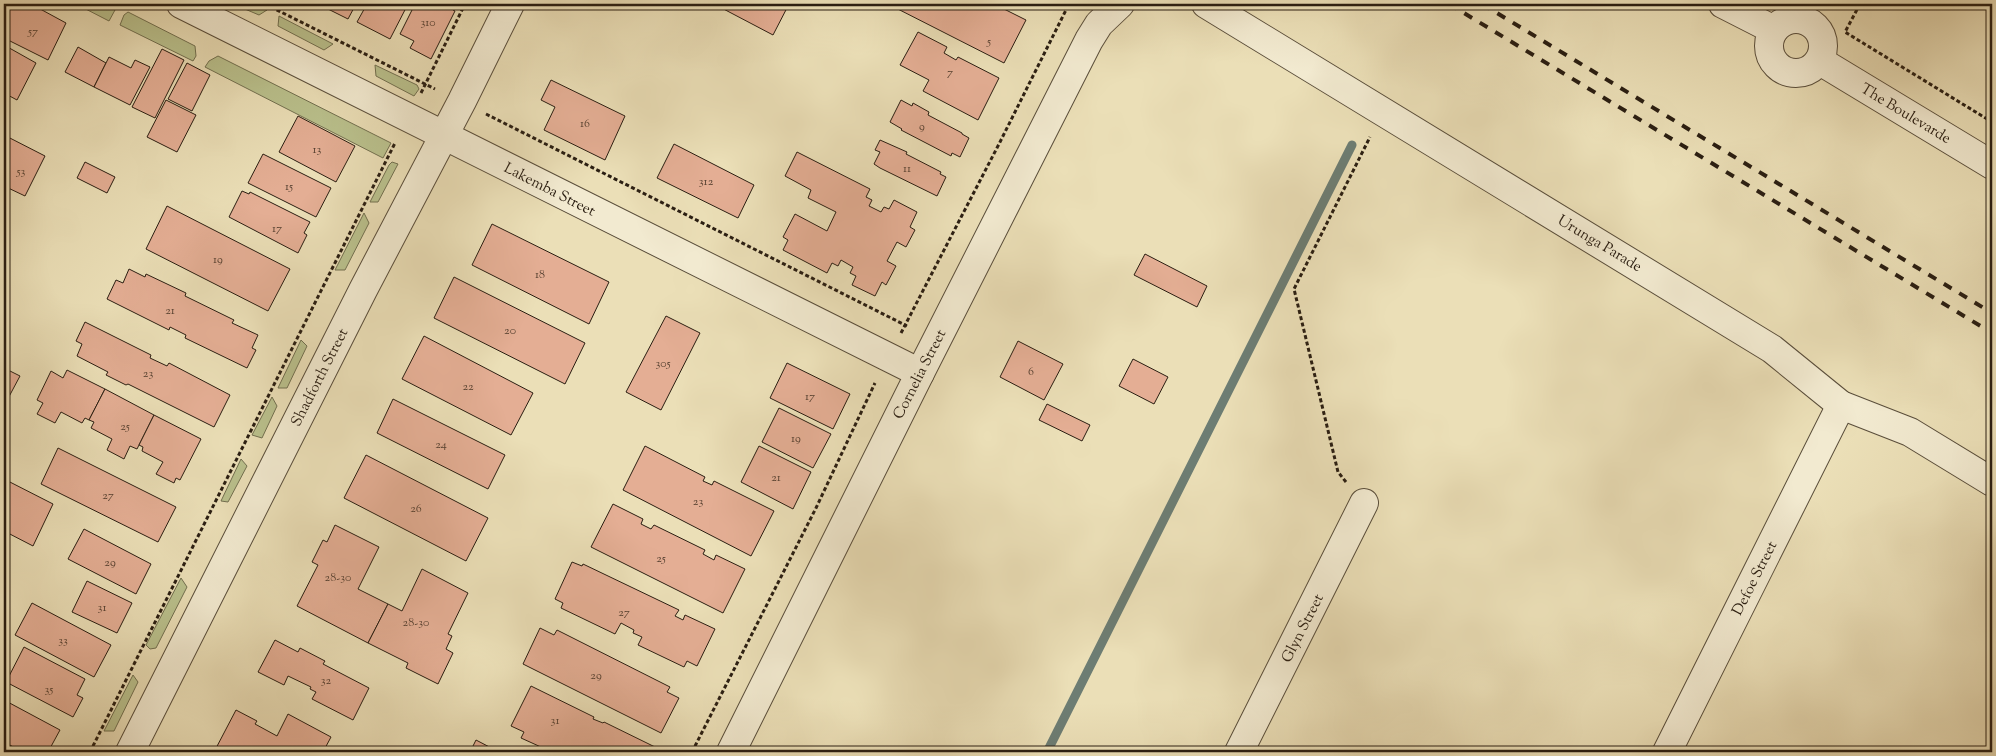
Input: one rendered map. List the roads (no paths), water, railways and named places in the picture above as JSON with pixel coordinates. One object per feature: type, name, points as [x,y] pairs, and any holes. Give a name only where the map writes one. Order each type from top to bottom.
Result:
[{"type":"street","name":"Shadforth Street","points":[[130,752],[363,290],[462,101],[510,4]]},
{"type":"street","name":"Cornelia Street","points":[[731,752],[1089,40],[1099,24],[1120,4]]},
{"type":"street","name":"Urunga Parade","points":[[1206,4],[1772,349],[1841,405],[1910,432],[1992,482]]},
{"type":"street","points":[[1723,4],[1774,30]]},
{"type":"street","name":"Lakemba Street","points":[[192,6],[443,136],[920,373]]},
{"type":"street","points":[[1814,13],[1816,27],[1824,44],[1820,61],[1806,72],[1789,72],[1782,69],[1775,63],[1769,47],[1774,30],[1786,21],[1814,13]]},
{"type":"street","name":"The Boulevarde","points":[[1820,61],[1992,165]]},
{"type":"street","name":"Defoe Street","points":[[1667,752],[1841,405]]},
{"type":"street","name":"Glyn Street","points":[[1239,752],[1364,503]]},
{"type":"waterway","points":[[1047,752],[1352,145]]},
{"type":"railway","points":[[1449,4],[1992,333]]},
{"type":"railway","points":[[1482,4],[1992,313]]}]
